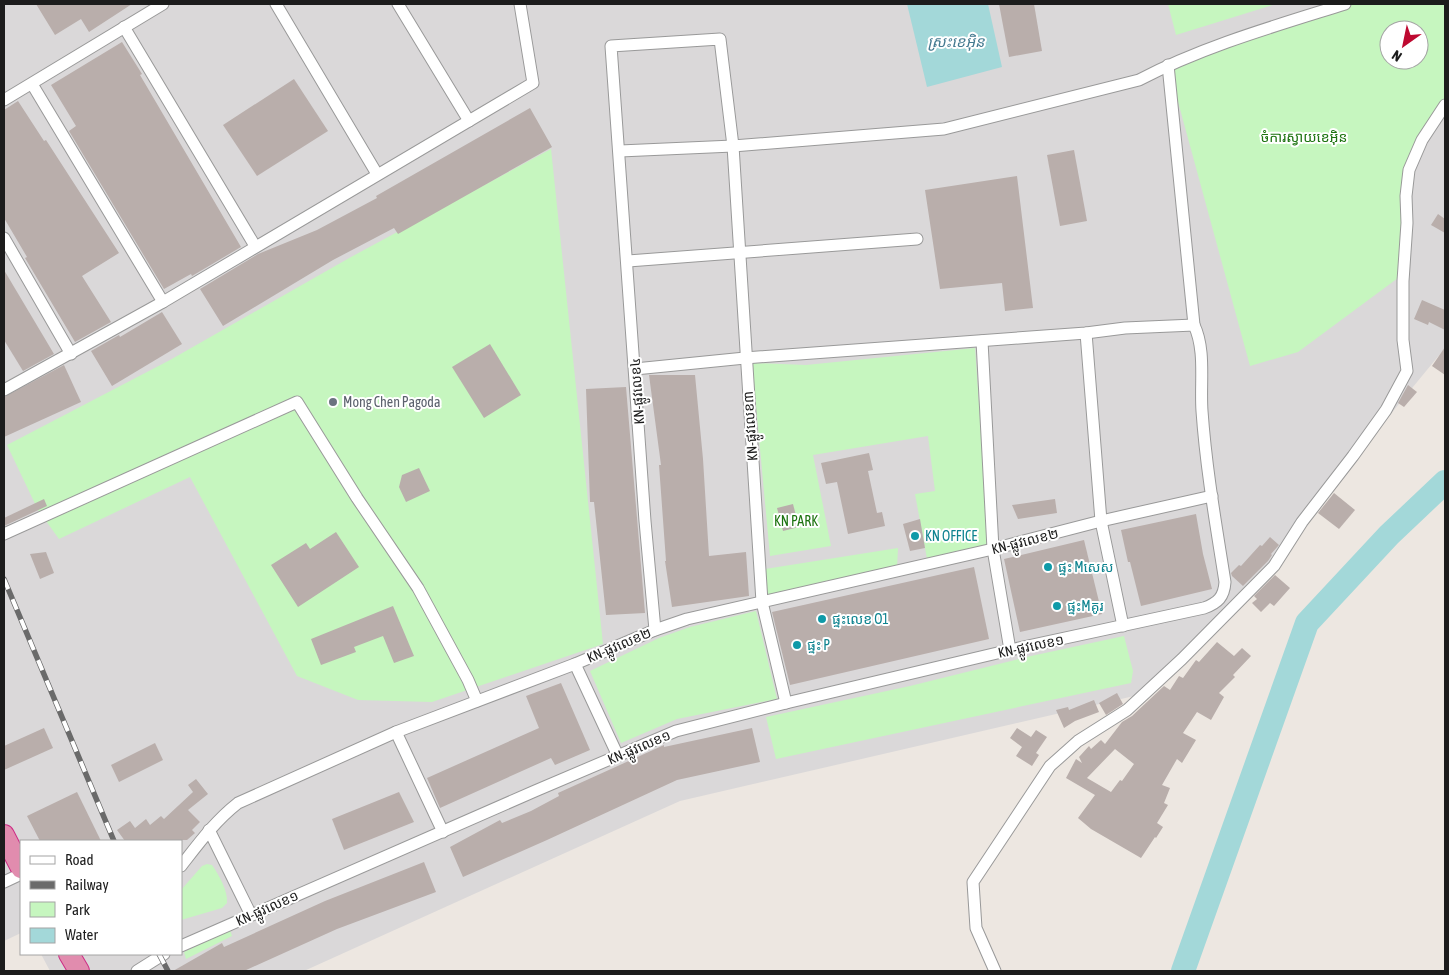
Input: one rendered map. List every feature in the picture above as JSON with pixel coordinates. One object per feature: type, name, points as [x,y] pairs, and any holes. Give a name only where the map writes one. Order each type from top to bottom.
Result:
[{"type":"highway","points":[[6,843],[20,866]]},
{"type":"street","points":[[4,100],[163,4]]},
{"type":"street","points":[[276,4],[377,174]]},
{"type":"street","points":[[398,4],[469,121]]},
{"type":"street","points":[[4,390],[163,302],[533,83],[520,4]]},
{"type":"street","points":[[620,151],[733,146],[944,129],[1138,80],[1168,65],[1232,40],[1345,4]]},
{"type":"street","points":[[124,27],[255,246]]},
{"type":"street","name":"KN-ផ្លូវលេខ៣","points":[[620,151],[612,46],[720,39],[733,146],[762,602],[786,703]]},
{"type":"street","name":"KN-ផ្លូវលេខ១","points":[[182,946],[676,731],[1010,650],[1204,608],[1213,605],[1221,599],[1225,591],[1225,582],[1202,411],[1200,337],[1194,325],[1168,65]]},
{"type":"street","points":[[32,84],[163,302]]},
{"type":"street","points":[[995,971],[976,928],[973,882],[1050,766],[1078,741],[1127,710],[1182,659],[1274,566],[1302,522],[1386,410],[1407,371],[1403,340],[1403,281],[1407,223],[1406,196],[1409,170],[1422,140],[1445,105]]},
{"type":"street","name":"KN-ផ្លូវលេខ៤","points":[[620,151],[655,630]]},
{"type":"street","points":[[4,238],[72,354]]},
{"type":"street","points":[[628,261],[917,239]]},
{"type":"street","points":[[635,369],[746,358],[1086,333],[1126,328],[1194,325]]},
{"type":"street","points":[[1086,333],[1101,521],[1123,626]]},
{"type":"street","points":[[982,341],[993,549],[1010,650]]},
{"type":"street","points":[[4,534],[298,402],[357,498],[418,588],[468,680],[477,701]]},
{"type":"street","name":"KN-ផ្លូវលេខ២","points":[[182,865],[209,830],[238,803],[396,732],[575,664],[655,630],[686,619],[993,549],[1101,521],[1212,496]]},
{"type":"street","points":[[575,664],[618,756]]},
{"type":"street","points":[[396,732],[443,832]]},
{"type":"street","points":[[209,830],[251,915]]},
{"type":"street","points":[[4,882],[20,874]]},
{"type":"street","points":[[137,971],[162,955]]},
{"type":"shaded area","points":[[4,4],[1445,4],[1445,348],[1302,522],[1274,566],[1147,693],[680,801],[304,971],[50,971],[42,955],[182,955],[182,840],[20,840],[20,933],[4,941]]},
{"type":"green space","points":[[1168,4],[1276,4],[1176,35]]},
{"type":"green space","name":"ចំការស្វាយខេអ៊ិន","points":[[1345,4],[1445,4],[1445,101],[1412,166],[1398,278],[1298,352],[1250,366],[1168,65]]},
{"type":"green space","name":"Mong Chen Pagoda","points":[[551,149],[603,644],[432,702],[358,700],[297,676],[190,477],[59,539],[38,510],[7,445],[170,360],[351,257]]},
{"type":"green space","name":"KN PARK","points":[[975,348],[989,547],[928,564],[915,494],[935,491],[928,436],[813,455],[831,546],[770,556],[752,363],[806,365]]},
{"type":"green space","points":[[898,548],[897,568],[767,596],[765,569]]},
{"type":"green space","points":[[756,611],[777,699],[677,719],[621,743],[590,671],[659,638],[690,627]]},
{"type":"green space","points":[[1124,636],[1133,671],[1131,683],[776,759],[766,717],[910,686],[1031,656]]},
{"type":"green space","points":[[212,865],[225,888],[227,903],[222,908],[182,920],[182,889],[202,866]]},
{"type":"green space","points":[[230,930],[232,936],[186,959],[184,952]]},
{"type":"water","name":"ស្រះខេអ៊ិន","points":[[907,4],[988,4],[1002,67],[927,87]]},
{"type":"building","points":[[36,4],[132,4],[89,32],[81,19],[55,35]]},
{"type":"building","points":[[999,4],[1034,4],[1042,51],[1009,57]]},
{"type":"building","points":[[122,42],[241,247],[192,276],[191,274],[164,289],[69,131],[76,126],[51,85]]},
{"type":"building","points":[[294,79],[328,131],[257,176],[223,125]]},
{"type":"building","points":[[18,101],[44,141],[46,140],[119,253],[82,276],[111,322],[75,342],[25,258],[27,257],[4,218],[4,110]]},
{"type":"building","points":[[530,108],[552,147],[398,234],[394,228],[333,260],[223,326],[200,289],[258,254],[317,230],[377,198],[376,196]]},
{"type":"building","points":[[1074,150],[1087,221],[1060,226],[1047,155]]},
{"type":"building","points":[[1017,176],[1033,308],[1005,311],[1002,283],[940,289],[925,190]]},
{"type":"building","points":[[1438,214],[1445,219],[1445,233],[1431,225]]},
{"type":"building","points":[[4,270],[54,354],[23,371],[4,340]]},
{"type":"building","points":[[1422,300],[1445,310],[1445,330],[1429,322],[1428,325],[1414,319]]},
{"type":"building","points":[[162,312],[182,344],[112,386],[91,351],[119,335],[120,337]]},
{"type":"building","points":[[490,344],[521,395],[484,418],[452,367]]},
{"type":"building","points":[[1445,347],[1445,375],[1432,366]]},
{"type":"building","points":[[64,365],[81,402],[4,437],[4,397]]},
{"type":"building","points":[[649,375],[695,375],[709,556],[746,552],[749,596],[672,607],[665,561],[659,465],[661,465]]},
{"type":"building","points":[[1408,385],[1417,392],[1404,407],[1398,403]]},
{"type":"building","points":[[626,387],[645,613],[606,615],[594,502],[590,502],[586,389]]},
{"type":"building","points":[[869,453],[873,470],[868,471],[877,513],[882,512],[885,526],[848,534],[837,482],[826,484],[821,463]]},
{"type":"building","points":[[419,468],[430,491],[406,502],[399,487],[402,475]]},
{"type":"building","points":[[1334,493],[1355,510],[1339,529],[1318,513]]},
{"type":"building","points":[[44,499],[47,506],[4,526],[4,518]]},
{"type":"building","points":[[1055,499],[1057,513],[1018,519],[1012,505]]},
{"type":"building","points":[[793,504],[799,527],[783,531],[777,508]]},
{"type":"building","points":[[1196,514],[1212,589],[1141,606],[1121,530]]},
{"type":"building","name":"KN OFFICE","points":[[920,519],[925,548],[910,551],[903,524]]},
{"type":"building","points":[[336,532],[359,567],[298,607],[271,565],[306,543],[310,549]]},
{"type":"building","points":[[1270,537],[1279,545],[1268,561],[1243,586],[1231,573],[1239,565],[1241,566]]},
{"type":"building","points":[[1084,540],[1102,614],[1020,632],[1004,559]]},
{"type":"building","points":[[46,552],[54,573],[40,579],[30,554]]},
{"type":"building","points":[[974,567],[989,639],[790,685],[772,612]]},
{"type":"building","points":[[1275,575],[1290,588],[1274,606],[1270,603],[1261,612],[1252,603],[1257,599],[1254,596]]},
{"type":"building","points":[[393,606],[414,656],[394,663],[383,636],[354,647],[356,652],[321,665],[311,639]]},
{"type":"building","points":[[1217,642],[1234,656],[1242,648],[1251,656],[1233,675],[1235,677],[1219,693],[1224,697],[1211,720],[1197,712],[1183,733],[1196,740],[1182,763],[1177,759],[1162,785],[1170,788],[1164,803],[1168,805],[1157,823],[1163,827],[1141,858],[1091,829],[1078,818],[1095,795],[1066,778],[1076,759],[1082,763],[1079,757],[1089,746],[1091,749],[1101,740],[1105,744],[1122,722],[1132,716],[1164,686],[1170,690],[1179,676],[1183,678],[1196,660],[1199,662]],"holes":[[[1115,749],[1134,764],[1122,781],[1120,780],[1111,792],[1087,778]]]},
{"type":"building","points":[[561,683],[590,750],[555,765],[551,758],[440,808],[427,778],[539,728],[526,696]]},
{"type":"building","points":[[1117,693],[1123,704],[1106,715],[1099,703]]},
{"type":"building","points":[[1094,700],[1099,712],[1075,721],[1064,728],[1056,710],[1068,707],[1069,710]]},
{"type":"building","points":[[44,728],[53,748],[4,770],[4,746]]},
{"type":"building","points":[[752,728],[760,762],[677,780],[463,877],[450,847],[500,820],[502,823],[531,811],[559,796],[558,793],[664,745],[664,747]]},
{"type":"building","points":[[1017,728],[1031,737],[1036,730],[1047,737],[1036,753],[1039,755],[1032,766],[1016,756],[1022,747],[1010,738]]},
{"type":"building","points":[[155,743],[163,760],[119,782],[111,765]]},
{"type":"building","points":[[196,779],[208,794],[188,810],[200,822],[192,830],[195,833],[187,840],[124,840],[117,830],[130,821],[135,828],[146,819],[150,825],[161,816],[164,819],[193,792],[188,785]]},
{"type":"building","points":[[77,792],[101,840],[39,840],[27,816]]},
{"type":"building","points":[[399,792],[414,822],[344,850],[332,819]]},
{"type":"building","points":[[424,862],[436,892],[337,929],[244,971],[173,971],[222,943],[224,947],[325,901]]},
{"type":"waterway","points":[[1183,971],[1307,623],[1389,535],[1445,482]]},
{"type":"railway","points":[[4,579],[114,840]]},
{"type":"railway","points":[[160,955],[168,971]]},
{"type":"place","name":"Mong Chen Pagoda","points":[[333,402]]},
{"type":"place","name":"KN OFFICE","points":[[915,536]]},
{"type":"place","name":"ផ្ទះ Mសេស","points":[[1048,567]]},
{"type":"place","name":"ផ្ទះMគូរ","points":[[1057,606]]},
{"type":"place","name":"ផ្ទះលេខ O1","points":[[822,619]]},
{"type":"place","name":"ផ្ទះ P","points":[[797,645]]}]
